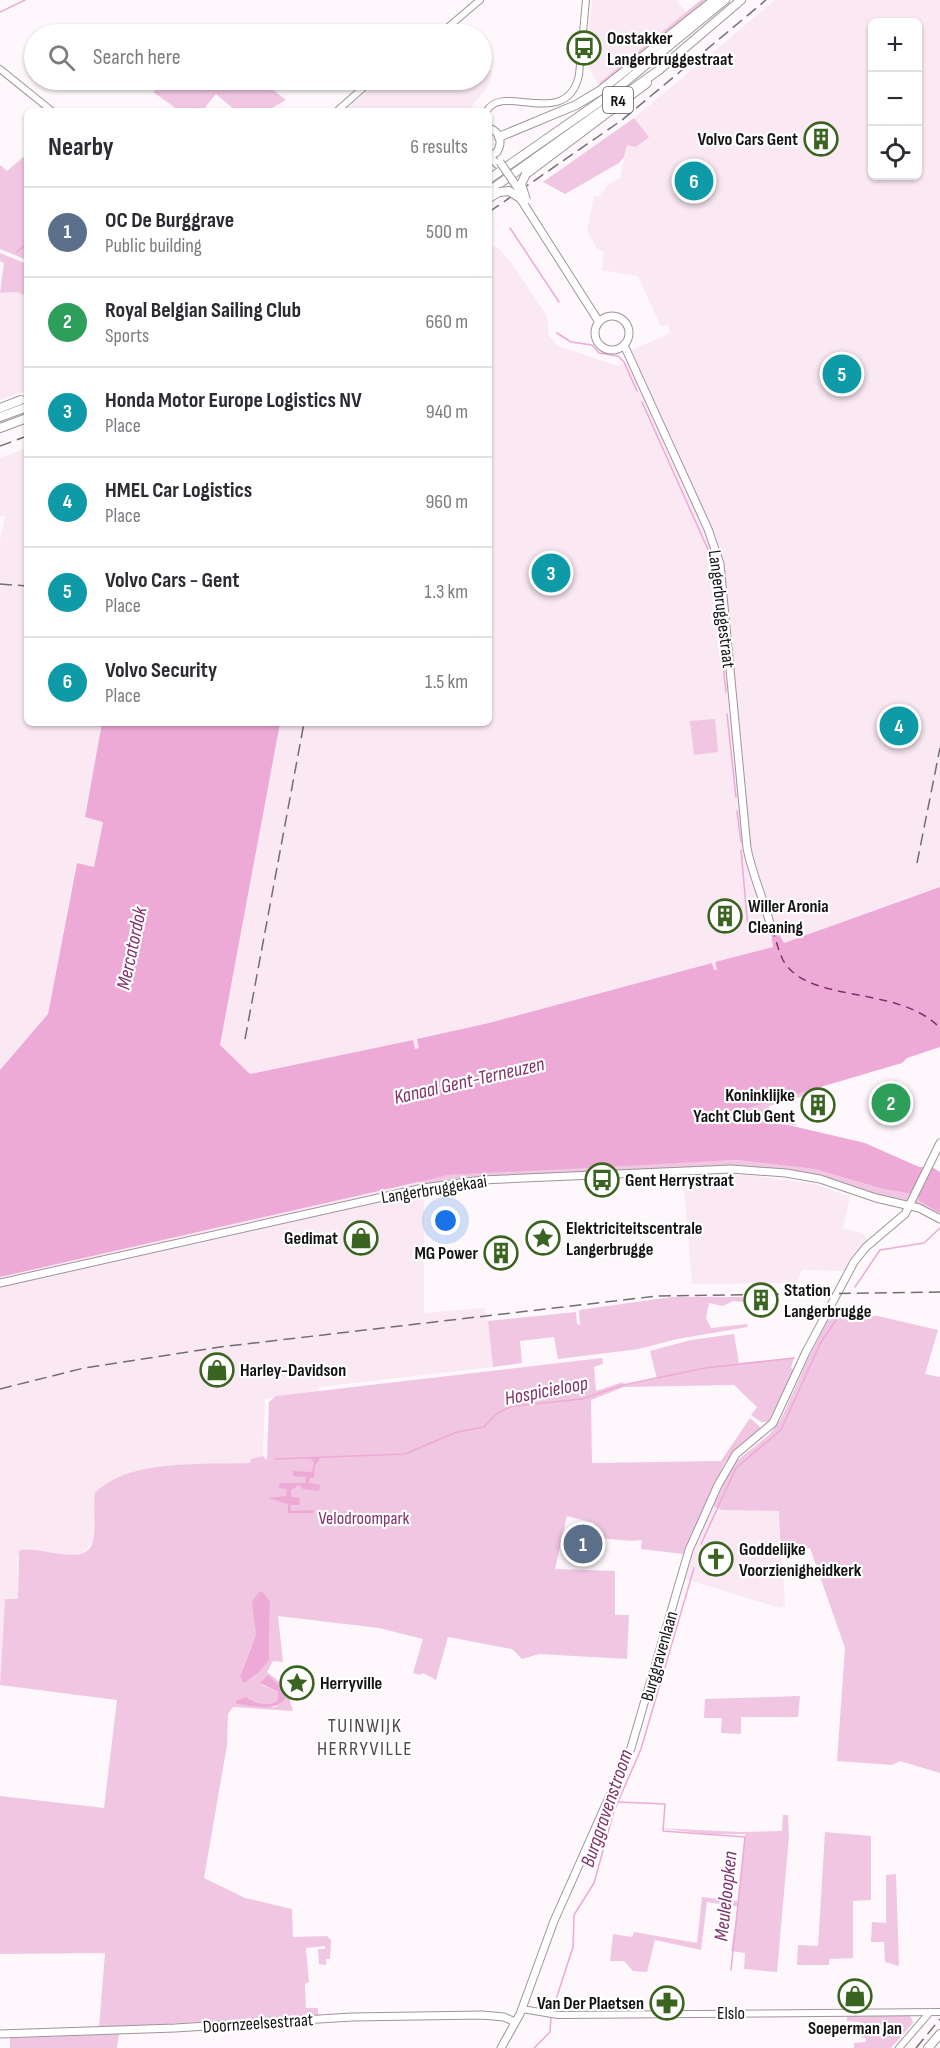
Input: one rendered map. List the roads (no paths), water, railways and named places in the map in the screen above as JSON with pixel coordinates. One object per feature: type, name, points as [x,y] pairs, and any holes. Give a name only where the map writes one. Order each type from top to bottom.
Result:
[{"type":"highway","points":[[499,137],[576,105],[601,90],[717,0]]},
{"type":"highway","name":"R4","points":[[492,171],[613,87],[717,0]]},
{"type":"highway","name":"R4","points":[[492,177],[608,96],[725,0]]},
{"type":"highway","name":"R4","points":[[492,189],[659,70],[741,0]]},
{"type":"highway","points":[[524,201],[521,184],[526,174],[639,90],[659,70]]},
{"type":"highway","points":[[492,196],[499,192],[509,191],[524,201]]},
{"type":"highway","points":[[0,410],[24,404]]},
{"type":"highway","points":[[0,417],[24,405]]},
{"type":"highway","points":[[0,428],[24,419]]},
{"type":"highway","points":[[928,2048],[940,2034]]},
{"type":"main road","points":[[492,131],[499,137]]},
{"type":"main road","name":"Langerbruggestraat","points":[[499,137],[492,156],[499,163],[602,319]]},
{"type":"main road","name":"Langerbruggestraat","points":[[634,367],[615,350],[605,349],[597,342],[594,331],[602,319],[616,316],[624,322],[629,335],[624,345],[708,529],[720,564],[751,866],[757,877],[771,927]]},
{"type":"main road","points":[[615,350],[624,345]]},
{"type":"main road","name":"Burggravenlaan","points":[[501,2048],[522,2009],[554,1921],[631,1748],[691,1542],[731,1460],[766,1432],[777,1417],[829,1309],[861,1252],[900,1218],[916,1194],[940,1143]]},
{"type":"main road","name":"Langerbruggekaai","points":[[0,1283],[423,1188],[482,1180],[746,1170],[803,1175],[908,1206],[940,1219]]},
{"type":"main road","name":"Doornzeelsestraat","points":[[0,2034],[175,2028],[372,2016],[482,2015],[504,2017],[515,2022]]},
{"type":"street","points":[[452,24],[480,0]]},
{"type":"street","points":[[488,108],[499,100],[537,105],[561,100],[568,95],[577,83],[586,0]]},
{"type":"street","points":[[0,69],[24,88]]},
{"type":"street","points":[[26,90],[48,108]]},
{"type":"street","points":[[340,108],[361,90]]},
{"type":"street","name":"Elslo","points":[[522,2009],[548,2015],[940,2012]]},
{"type":"street","points":[[899,2048],[930,2012]]},
{"type":"water","points":[[101,726],[279,726],[220,1045],[250,1074],[413,1040],[415,1049],[419,1048],[417,1039],[489,1023],[712,963],[714,970],[717,970],[715,962],[773,947],[770,929],[775,927],[784,943],[940,887],[940,1047],[907,1058],[902,1063],[749,1108],[744,1115],[753,1121],[788,1125],[865,1143],[919,1167],[932,1167],[940,1172],[940,1213],[919,1201],[918,1195],[883,1189],[814,1169],[737,1160],[449,1175],[0,1277],[0,1070],[48,1014],[77,863],[94,867],[103,822],[85,817]]},
{"type":"water","points":[[321,1457],[315,1466],[314,1478],[310,1478],[309,1483],[320,1485],[319,1491],[303,1489],[299,1485],[291,1490],[291,1497],[300,1498],[299,1505],[290,1505],[291,1511],[314,1510],[313,1513],[288,1513],[288,1504],[268,1498],[286,1496],[287,1489],[279,1488],[280,1483],[305,1483],[306,1477],[293,1476],[293,1471],[312,1472],[314,1462],[310,1458]]},
{"type":"water","points":[[262,1591],[270,1602],[269,1660],[260,1671],[244,1683],[240,1677],[256,1634],[252,1602]]},
{"type":"water","points":[[268,1675],[283,1689],[286,1696],[283,1702],[271,1707],[236,1704],[236,1701],[246,1697],[261,1703],[269,1704],[277,1701],[278,1692],[260,1683]]},
{"type":"waterway","points":[[0,12],[25,0]]},
{"type":"waterway","points":[[510,228],[559,302]]},
{"type":"waterway","points":[[17,252],[24,246]]},
{"type":"waterway","points":[[557,333],[571,342],[592,345],[599,353],[618,356],[624,362],[637,391]]},
{"type":"waterway","points":[[642,402],[710,554],[714,584]]},
{"type":"waterway","points":[[719,631],[726,692]]},
{"type":"waterway","points":[[727,714],[736,797]]},
{"type":"waterway","points":[[737,811],[741,842]]},
{"type":"waterway","points":[[741,850],[748,928]]},
{"type":"waterway","name":"Burggravenstroom","points":[[855,1287],[880,1250],[924,1243],[940,1228]]},
{"type":"waterway","name":"Burggravenstroom","points":[[701,1544],[736,1468],[781,1430],[821,1342],[839,1316]]},
{"type":"waterway","name":"Hospicieloop","points":[[275,1459],[405,1454],[457,1432],[484,1427],[497,1413],[513,1406],[582,1399],[623,1385],[705,1368],[794,1358]]},
{"type":"waterway","name":"Burggravenstroom","points":[[552,2012],[573,1947],[574,1915],[594,1883],[614,1811],[641,1749],[694,1568]]},
{"type":"waterway","name":"Meuleloopken","points":[[618,1802],[665,1804],[663,1831],[745,1837],[731,1970]]},
{"type":"waterway","name":"Burggravenstroom","points":[[534,2048],[550,2032],[551,2017]]},
{"type":"railway","points":[[492,210],[622,120],[766,0]]},
{"type":"railway","points":[[0,446],[24,437]]},
{"type":"railway","points":[[0,584],[24,586]]},
{"type":"railway","points":[[245,1039],[303,726]]},
{"type":"railway","points":[[917,863],[940,748]]},
{"type":"railway","points":[[0,1389],[84,1368],[220,1347],[657,1296],[940,1292]]},
{"type":"railway","points":[[916,2048],[940,2019]]},
{"type":"place","name":"Oostakker Langerbruggestraat","points":[[584,48]]},
{"type":"place","name":"Volvo Cars Gent","points":[[821,139]]},
{"type":"place","name":"Volvo Security","points":[[694,181]]},
{"type":"place","name":"Volvo Cars - Gent","points":[[842,374]]},
{"type":"place","name":"Honda Motor Europe Logistics NV","points":[[551,573]]},
{"type":"place","name":"HMEL Car Logistics","points":[[899,726]]},
{"type":"place","name":"Willer Aronia Cleaning","points":[[725,916]]},
{"type":"place","name":"Royal Belgian Sailing Club","points":[[891,1103]]},
{"type":"place","name":"Koninklijke Yacht Club Gent","points":[[818,1105]]},
{"type":"place","name":"Gent Herrystraat","points":[[602,1180]]},
{"type":"place","name":"Gedimat","points":[[361,1238]]},
{"type":"place","name":"Elektriciteitscentrale Langerbrugge","points":[[543,1238]]},
{"type":"place","name":"MG Power","points":[[501,1253]]},
{"type":"place","name":"Station Langerbrugge","points":[[761,1300]]},
{"type":"place","name":"Harley-Davidson","points":[[217,1370]]},
{"type":"place","name":"OC De Burggrave","points":[[583,1544]]},
{"type":"place","name":"Goddelijke Voorzienigheidkerk","points":[[716,1559]]},
{"type":"place","name":"Herryville","points":[[297,1683]]},
{"type":"place","name":"Soeperman Jan","points":[[855,1996]]},
{"type":"place","name":"Van Der Plaetsen","points":[[667,2003]]},
{"type":"district","name":"TUINWIJK HERRYVILLE","points":[[365,1736]]},
{"type":"water label","name":"Mercatordok","points":[[131,948]]},
{"type":"water label","name":"Kanaal Gent-Terneuzen","points":[[469,1080]]},
{"type":"park label","name":"Velodroompark","points":[[364,1518]]}]
